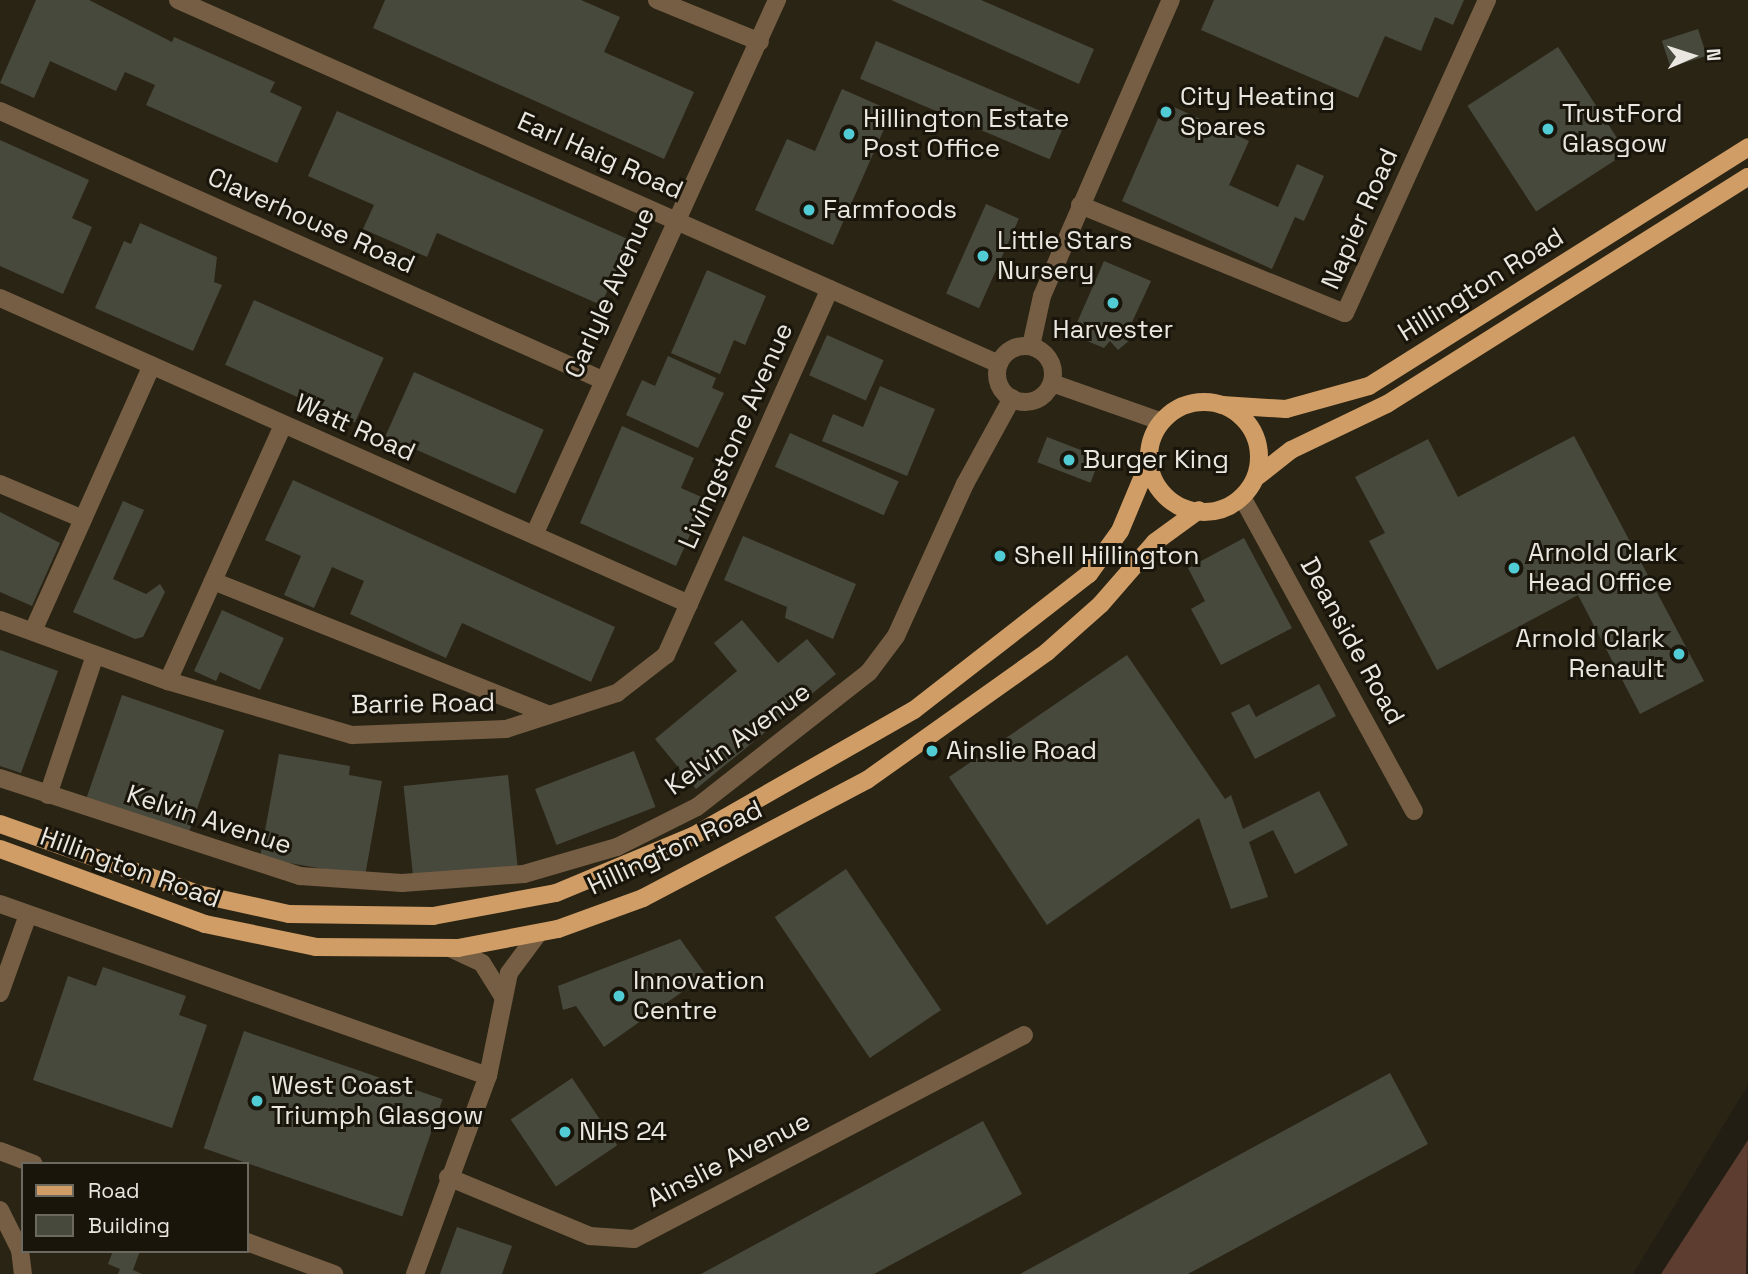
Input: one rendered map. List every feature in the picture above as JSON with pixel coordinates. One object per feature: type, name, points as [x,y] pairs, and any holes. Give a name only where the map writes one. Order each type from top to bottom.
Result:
[{"type":"main road","name":"Hillington Road","points":[[1222,405],[1286,409],[1369,386],[1748,148]]},
{"type":"main road","name":"Hillington Road","points":[[1258,476],[1291,450],[1387,404],[1748,177]]},
{"type":"main road","points":[[1186,405],[1222,405],[1253,431],[1258,476],[1242,497],[1199,510],[1166,499],[1148,464],[1160,421],[1186,405]]},
{"type":"main road","name":"Hillington Road","points":[[0,824],[188,891],[289,914],[433,916],[556,893],[693,836],[914,710],[1089,574],[1120,531],[1148,464]]},
{"type":"main road","name":"Hillington Road","points":[[0,849],[235,932],[316,947],[450,948],[538,934],[643,898],[867,780],[1047,652],[1101,604],[1155,542],[1199,510]]},
{"type":"street","name":"Earl Haig Road","points":[[178,0],[999,365]]},
{"type":"street","points":[[657,0],[760,42]]},
{"type":"street","name":"Carlyle Avenue","points":[[534,536],[600,379],[673,218],[760,42],[777,0]]},
{"type":"street","points":[[1031,346],[1042,296],[1171,0]]},
{"type":"street","name":"Napier Road","points":[[1080,205],[1345,313],[1487,0]]},
{"type":"street","name":"Claverhouse Road","points":[[0,111],[600,379]]},
{"type":"street","name":"Livingstone Avenue","points":[[689,604],[830,289]]},
{"type":"street","name":"Watt Road","points":[[0,298],[689,604]]},
{"type":"street","points":[[1031,346],[1050,360],[1052,383],[1038,398],[1012,398],[999,384],[999,365],[1014,348],[1031,346]]},
{"type":"street","points":[[33,631],[152,365]]},
{"type":"street","points":[[1052,383],[1160,421]]},
{"type":"street","name":"Kelvin Avenue","points":[[48,795],[300,876],[402,883],[524,874],[617,847],[697,807],[869,672],[896,636],[965,484],[1012,398]]},
{"type":"street","points":[[168,681],[283,425]]},
{"type":"street","points":[[0,484],[83,519]]},
{"type":"street","name":"Deanside Road","points":[[1242,497],[1414,811]]},
{"type":"street","points":[[213,581],[548,714]]},
{"type":"street","name":"Barrie Road","points":[[0,620],[168,681],[352,736],[506,729],[617,692],[666,655],[689,604]]},
{"type":"street","points":[[48,795],[95,655]]},
{"type":"street","name":"Hillington Road","points":[[0,778],[48,795]]},
{"type":"street","points":[[0,904],[488,1076]]},
{"type":"street","points":[[0,993],[28,915]]},
{"type":"street","points":[[415,1274],[447,1177],[488,1076],[503,996],[513,962],[538,934]]},
{"type":"street","points":[[450,948],[482,963],[503,996]]},
{"type":"street","name":"Ainslie Avenue","points":[[447,1177],[590,1236],[634,1239],[1024,1035]]},
{"type":"street","points":[[0,1151],[29,1162]]},
{"type":"street","points":[[0,1210],[20,1250],[23,1274]]},
{"type":"street","points":[[248,1242],[334,1274]]},
{"type":"shaded area","points":[[0,0],[1748,0],[1748,1085],[1633,1274],[0,1274]]},
{"type":"shaded area","points":[[1748,1140],[1746,1274],[1661,1274]]},
{"type":"building","points":[[36,0],[89,0],[172,42],[174,37],[275,82],[270,92],[302,107],[277,163],[146,105],[155,85],[125,72],[116,91],[50,61],[34,98],[0,83]]},
{"type":"building","points":[[385,0],[581,0],[620,17],[604,52],[694,92],[664,159],[373,28]]},
{"type":"building","points":[[891,0],[981,0],[1094,49],[1079,84]]},
{"type":"building","points":[[1214,0],[1464,0],[1453,25],[1435,17],[1421,51],[1385,36],[1358,98],[1201,30]]},
{"type":"building","points":[[1698,29],[1707,56],[1671,67],[1662,41]]},
{"type":"building","points":[[876,41],[1066,121],[1050,159],[860,79]]},
{"type":"building","name":"TrustFord Glasgow","points":[[1558,47],[1627,153],[1536,211],[1467,106]]},
{"type":"building","points":[[842,89],[892,111],[833,245],[755,210],[787,139],[815,151]]},
{"type":"building","points":[[1165,103],[1249,141],[1229,185],[1278,207],[1297,164],[1324,176],[1304,221],[1295,217],[1272,269],[1122,201]]},
{"type":"building","points":[[337,111],[630,240],[601,305],[437,233],[427,257],[363,229],[374,205],[308,176]]},
{"type":"building","points":[[0,140],[89,180],[72,218],[92,227],[63,294],[0,266]]},
{"type":"building","name":"Little Stars Nursery","points":[[986,204],[1019,219],[979,308],[946,294]]},
{"type":"building","points":[[140,223],[217,257],[214,282],[222,285],[193,351],[95,308],[124,241],[131,244]]},
{"type":"building","name":"Harvester","points":[[1104,261],[1151,281],[1127,333],[1130,340],[1118,350],[1110,341],[1104,348],[1080,338],[1084,328],[1076,325]]},
{"type":"building","points":[[707,270],[766,296],[745,345],[734,340],[720,374],[671,353]]},
{"type":"building","points":[[254,300],[384,358],[355,423],[225,365]]},
{"type":"building","points":[[827,335],[884,360],[866,400],[809,375]]},
{"type":"building","points":[[668,356],[716,378],[712,388],[724,393],[698,448],[626,415],[642,380],[655,386]]},
{"type":"building","points":[[414,372],[544,430],[515,494],[386,436]]},
{"type":"building","points":[[880,386],[935,409],[907,476],[822,441],[833,414],[863,427]]},
{"type":"building","points":[[622,426],[694,458],[681,488],[706,499],[676,566],[580,523]]},
{"type":"building","points":[[790,433],[899,481],[884,515],[775,467]]},
{"type":"building","name":"Arnold Clark Head Office","points":[[1574,436],[1704,681],[1640,714],[1578,595],[1437,670],[1369,541],[1385,533],[1355,477],[1428,439],[1458,497]]},
{"type":"building","name":"Burger King","points":[[1047,437],[1100,457],[1091,483],[1037,462]]},
{"type":"building","points":[[293,480],[615,627],[591,682],[462,623],[446,658],[350,614],[364,581],[332,567],[314,608],[284,595],[301,556],[265,540]]},
{"type":"building","points":[[123,501],[144,510],[113,579],[146,594],[160,584],[165,592],[143,637],[135,639],[73,612]]},
{"type":"building","points":[[0,512],[60,543],[32,606],[0,592]]},
{"type":"building","points":[[743,536],[856,584],[833,639],[785,618],[787,607],[724,580]]},
{"type":"building","points":[[1244,538],[1292,628],[1221,665],[1191,609],[1205,601],[1188,568]]},
{"type":"building","points":[[222,610],[284,638],[260,690],[220,672],[216,681],[194,671]]},
{"type":"building","points":[[742,620],[778,663],[807,639],[836,674],[696,789],[655,739],[737,671],[714,643]]},
{"type":"building","points":[[0,650],[58,671],[21,773],[0,766]]},
{"type":"building","points":[[1127,655],[1225,799],[1231,795],[1243,829],[1319,791],[1348,845],[1295,874],[1273,830],[1249,842],[1268,897],[1231,909],[1199,818],[1047,925],[949,777]]},
{"type":"building","points":[[1319,684],[1336,716],[1255,759],[1231,713],[1249,704],[1256,717]]},
{"type":"building","points":[[122,695],[224,730],[189,832],[87,797]]},
{"type":"building","points":[[634,751],[656,807],[557,845],[535,789]]},
{"type":"building","points":[[279,754],[350,766],[349,775],[382,781],[365,876],[260,858]]},
{"type":"building","points":[[508,775],[518,866],[413,877],[404,786]]},
{"type":"building","points":[[846,869],[941,1010],[870,1058],[775,917]]},
{"type":"building","name":"Innovation Centre","points":[[680,939],[706,975],[604,1047],[576,1006],[563,1010],[558,986]]},
{"type":"building","points":[[103,967],[186,996],[179,1015],[207,1025],[172,1128],[33,1080],[68,976],[96,986]]},
{"type":"building","points":[[244,1031],[443,1099],[402,1217],[204,1148]]},
{"type":"building","points":[[1390,1073],[1428,1144],[1188,1274],[1020,1274]]},
{"type":"building","name":"NHS 24","points":[[572,1078],[617,1145],[556,1187],[511,1119]]},
{"type":"building","points":[[983,1121],[1022,1194],[874,1274],[701,1274]]},
{"type":"building","points":[[457,1227],[512,1246],[502,1274],[440,1274]]},
{"type":"building","points":[[112,1253],[139,1253],[133,1270],[142,1274],[118,1274],[120,1269],[108,1264]]},
{"type":"place","name":"City Heating Spares","points":[[1166,112]]},
{"type":"place","name":"TrustFord Glasgow","points":[[1548,129]]},
{"type":"place","name":"Hillington Estate Post Office","points":[[849,134]]},
{"type":"place","name":"Farmfoods","points":[[809,210]]},
{"type":"place","name":"Little Stars Nursery","points":[[983,256]]},
{"type":"place","name":"Harvester","points":[[1113,303]]},
{"type":"place","name":"Burger King","points":[[1069,460]]},
{"type":"place","name":"Shell Hillington","points":[[1000,556]]},
{"type":"place","name":"Arnold Clark Head Office","points":[[1514,568]]},
{"type":"place","name":"Arnold Clark Renault","points":[[1679,654]]},
{"type":"place","name":"Ainslie Road","points":[[932,751]]},
{"type":"place","name":"Innovation Centre","points":[[619,996]]},
{"type":"place","name":"West Coast Triumph Glasgow","points":[[257,1101]]},
{"type":"place","name":"NHS 24","points":[[565,1132]]}]
